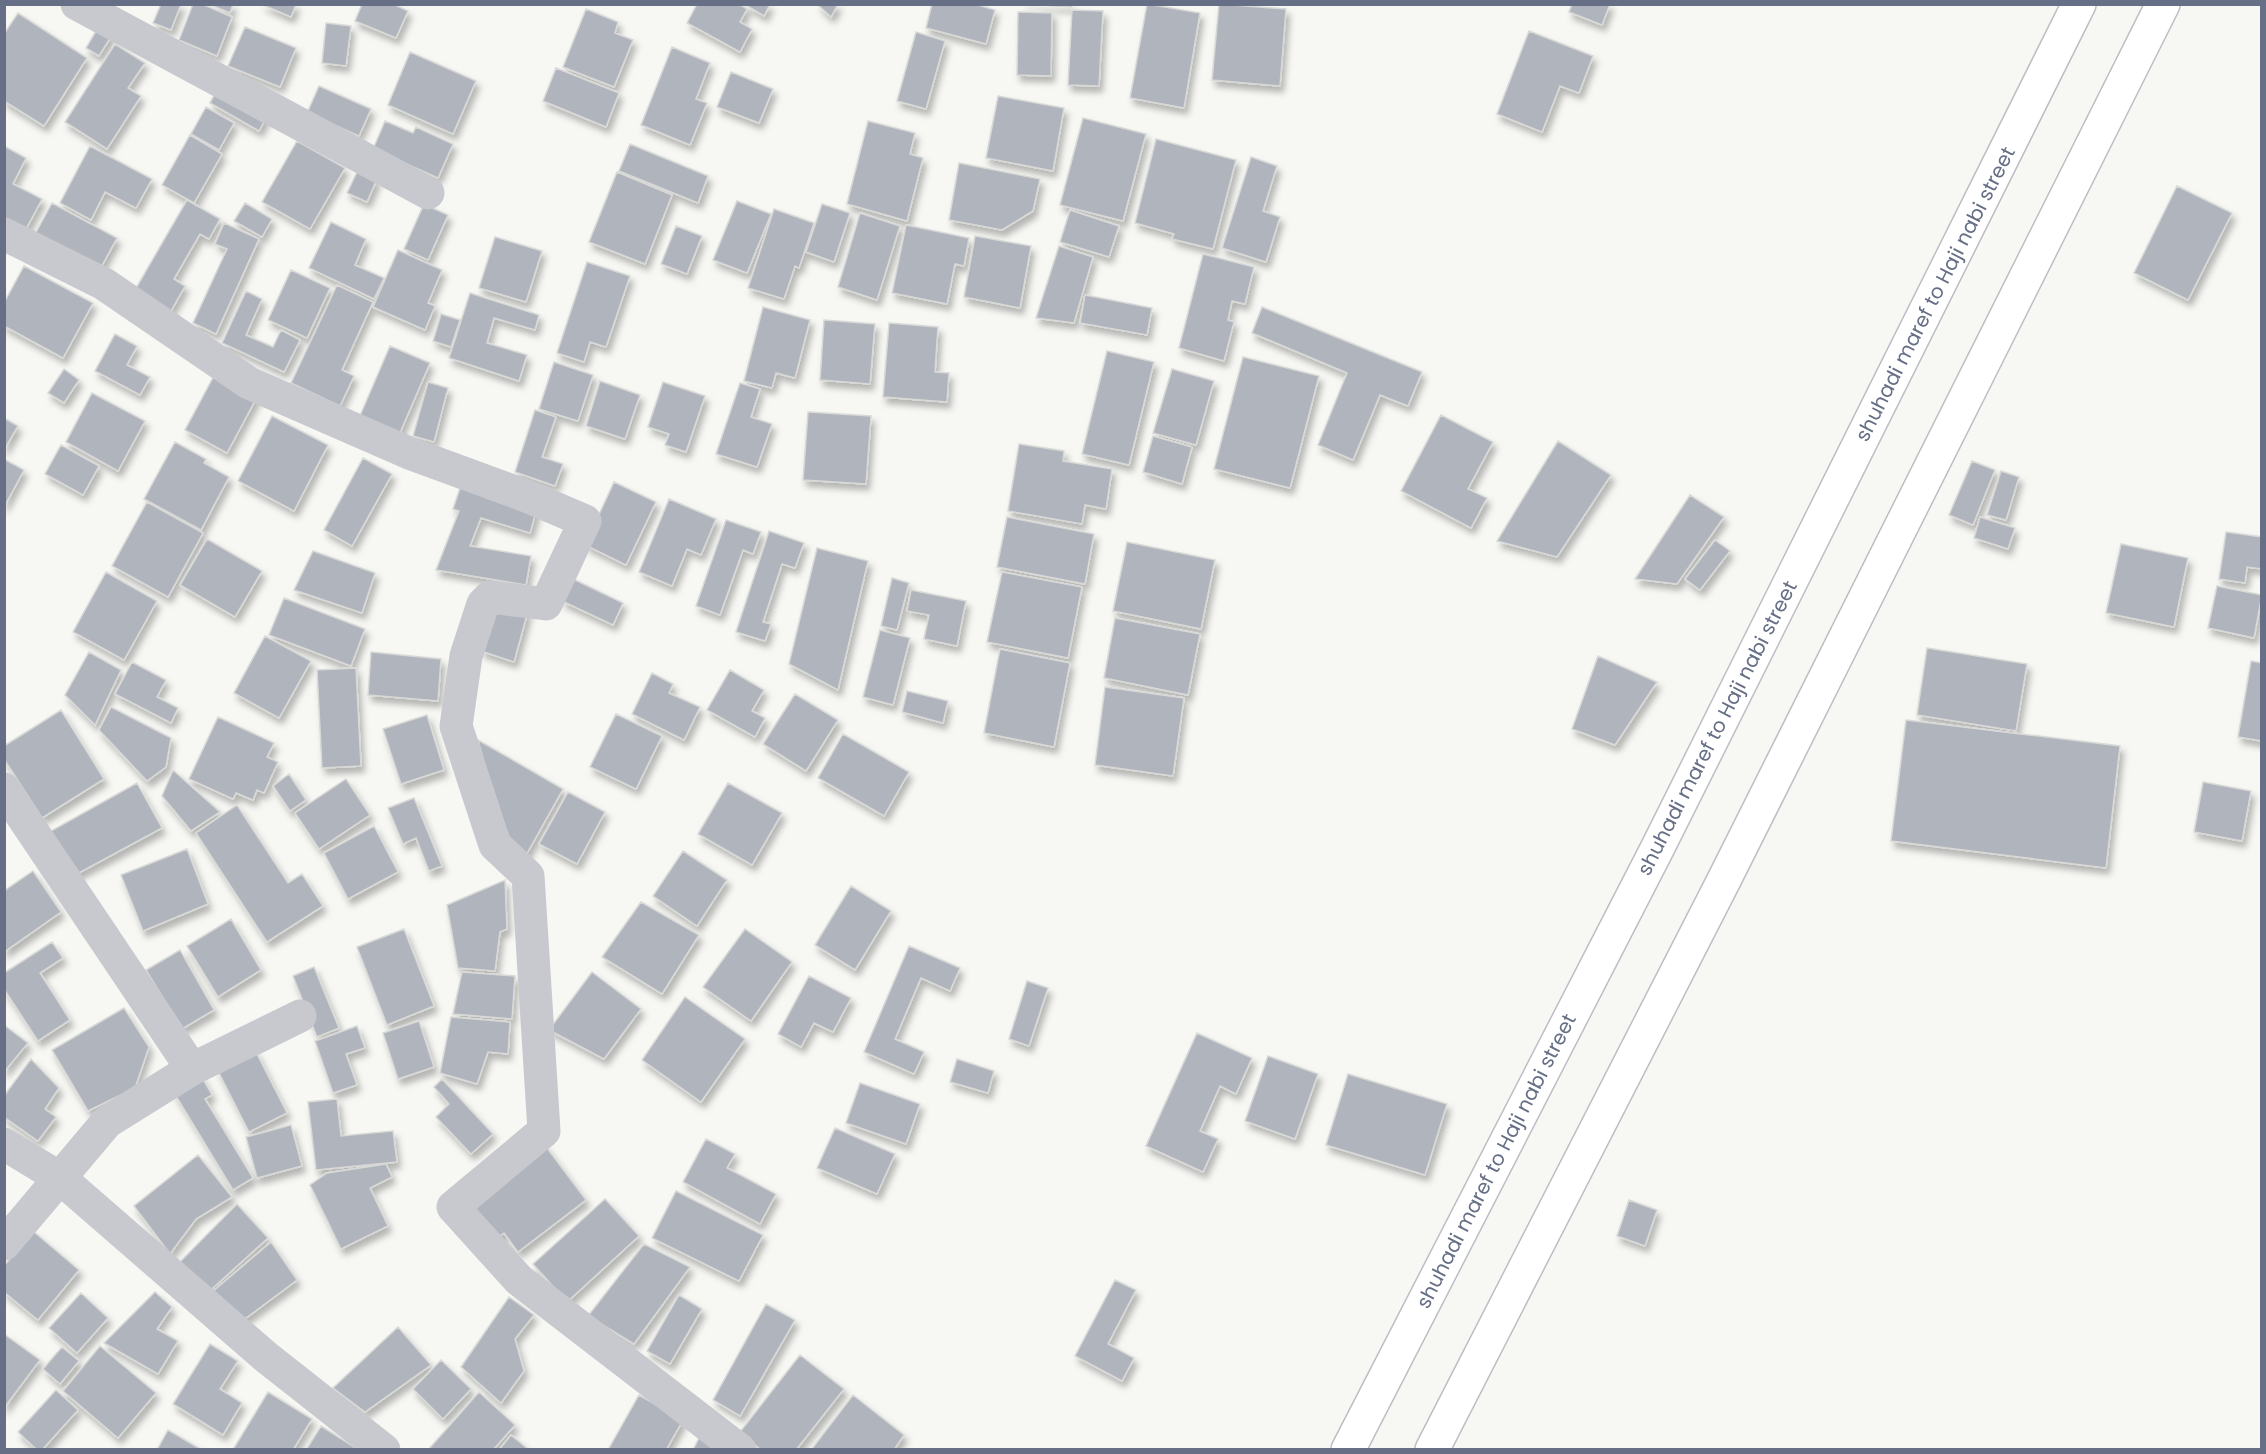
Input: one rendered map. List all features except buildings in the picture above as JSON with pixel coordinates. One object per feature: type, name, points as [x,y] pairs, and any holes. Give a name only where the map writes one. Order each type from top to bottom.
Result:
[{"type":"main road","name":"shuhadi maref to Haji nabi street","points":[[1348,1449],[1662,838],[2079,4]]},
{"type":"main road","points":[[1432,1449],[1724,880],[2163,4]]},
{"type":"street","points":[[77,4],[428,193]]},
{"type":"street","points":[[4,234],[105,284],[249,383],[409,453],[529,497],[585,521],[546,604],[490,597],[483,604],[466,656],[456,726],[495,845],[528,876],[544,1131],[453,1207],[519,1280],[740,1449]]},
{"type":"street","points":[[4,789],[192,1068]]},
{"type":"street","points":[[4,1244],[106,1122],[192,1068],[300,1016]]},
{"type":"street","points":[[4,1144],[60,1178],[266,1357],[384,1449]]}]
